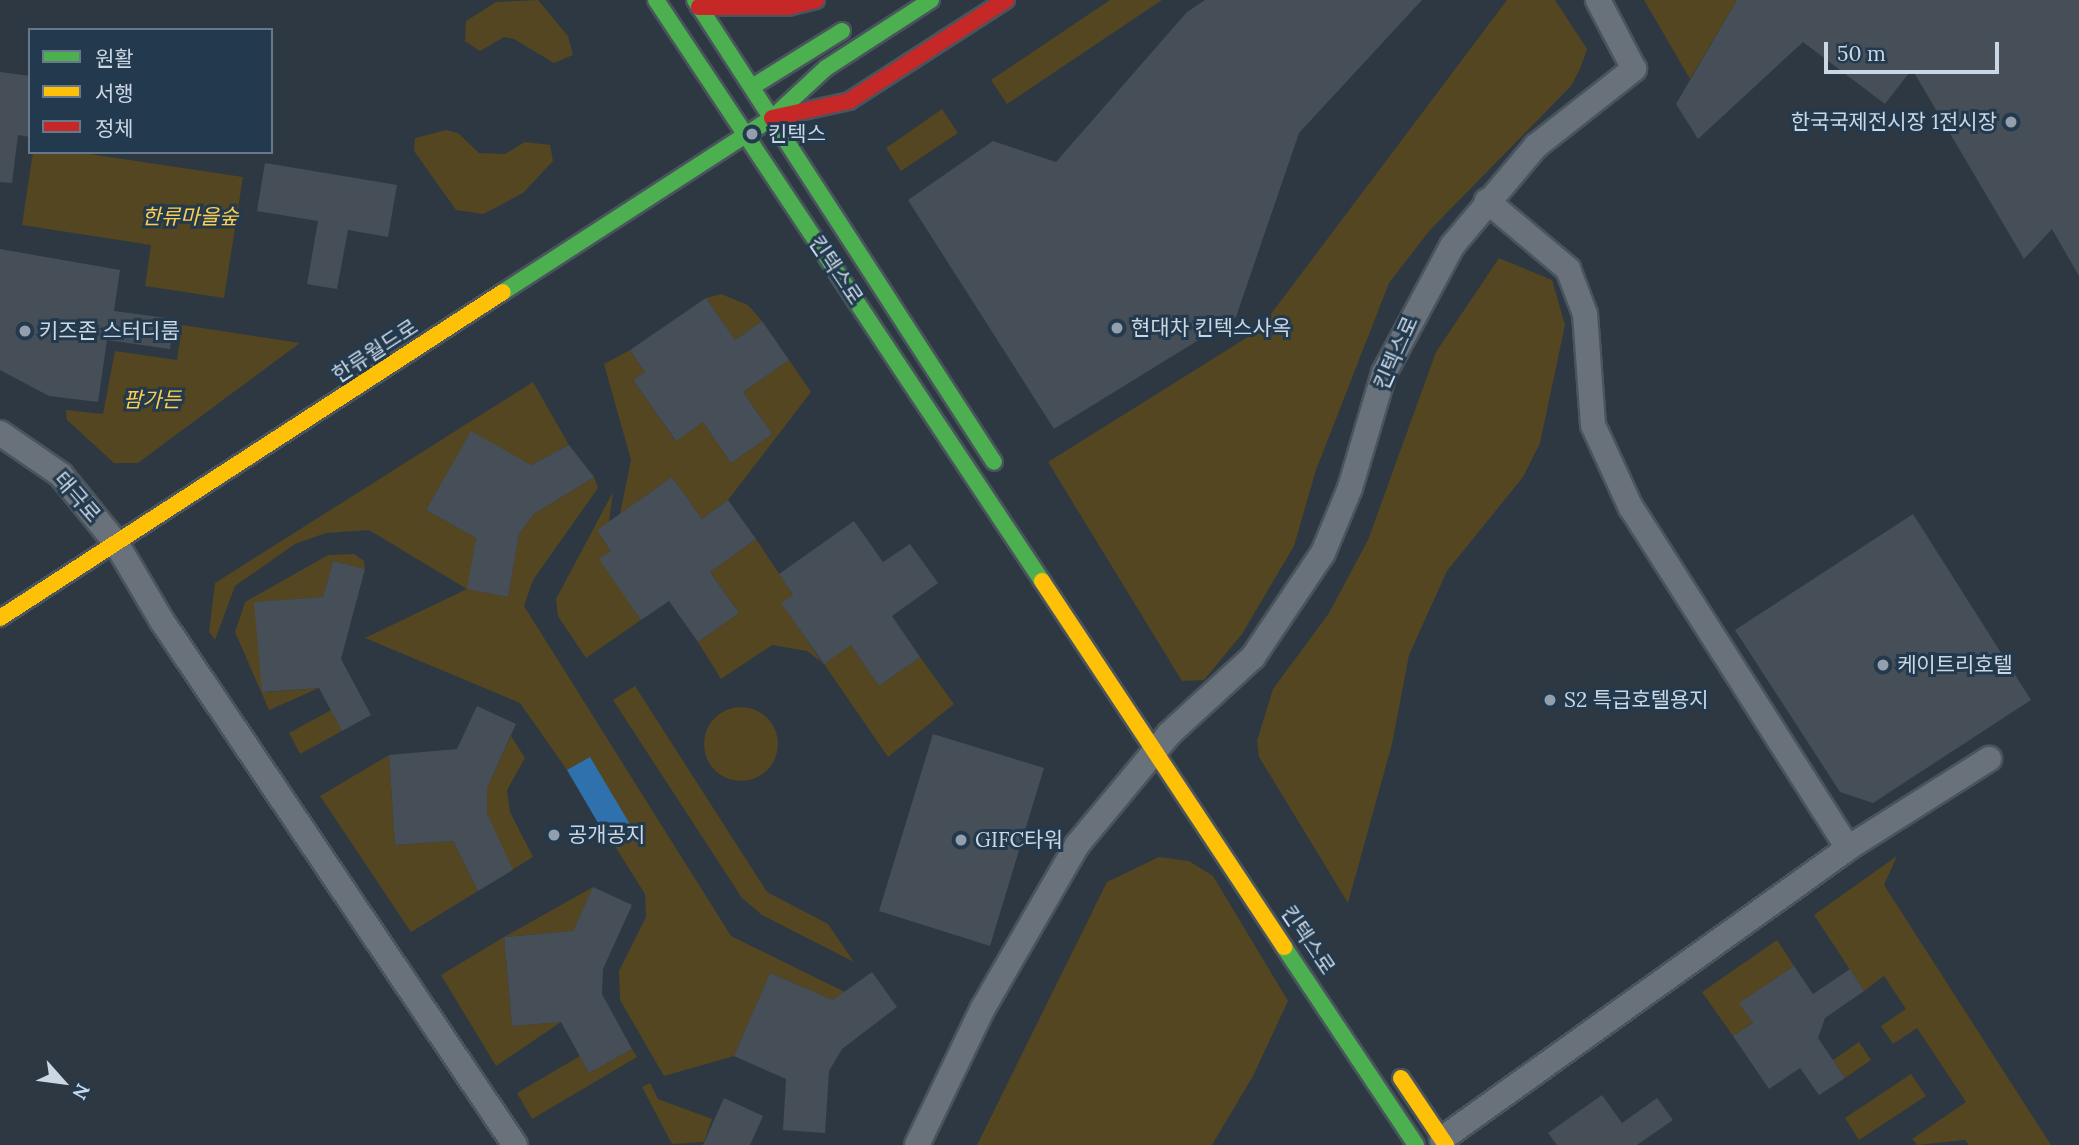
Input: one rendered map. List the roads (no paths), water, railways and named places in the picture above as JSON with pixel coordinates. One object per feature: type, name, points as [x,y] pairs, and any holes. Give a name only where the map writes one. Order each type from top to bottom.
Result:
[{"type":"main road","name":"킨텍스로","points":[[656,0],[745,135],[1167,738],[1416,1145]]},
{"type":"main road","points":[[697,3],[788,7],[816,0]]},
{"type":"main road","points":[[772,118],[826,68],[932,0]]},
{"type":"main road","points":[[772,118],[849,100],[1006,0]]},
{"type":"main road","name":"킨텍스로","points":[[697,3],[1004,478]]},
{"type":"main road","points":[[751,87],[857,21]]},
{"type":"main road","name":"한류월드로","points":[[0,618],[772,118]]},
{"type":"main road","points":[[1387,1058],[1444,1142]]},
{"type":"street","name":"킨텍스로","points":[[1167,738],[1252,657],[1323,554],[1350,488],[1384,373],[1452,246],[1487,201],[1536,146],[1634,69],[1598,0]]},
{"type":"street","points":[[1487,201],[1568,269],[1585,314],[1593,425],[1630,508],[1848,848]]},
{"type":"street","name":"태극로","points":[[0,433],[61,475],[116,542],[162,621],[515,1145]]},
{"type":"street","points":[[917,1145],[983,1008],[1077,845],[1167,738]]},
{"type":"street","points":[[1444,1142],[1848,848],[1989,759]]},
{"type":"water","points":[[590,757],[634,831],[611,845],[567,770]]},
{"type":"place","name":"한국국제전시장 1전시장","points":[[2011,122]]},
{"type":"place","name":"킨텍스","points":[[752,134]]},
{"type":"place","name":"현대차 킨텍스사옥","points":[[1117,328]]},
{"type":"place","name":"키즈존 스터디룸","points":[[25,331]]},
{"type":"place","name":"케이트리호텔","points":[[1883,665]]},
{"type":"place","name":"S2 특급호텔용지","points":[[1550,700]]},
{"type":"place","name":"공개공지","points":[[554,835]]},
{"type":"place","name":"GIFC타워","points":[[961,840]]},
{"type":"park label","name":"한류마을숲","points":[[190,217]]},
{"type":"park label","name":"팜가든","points":[[152,400]]}]
